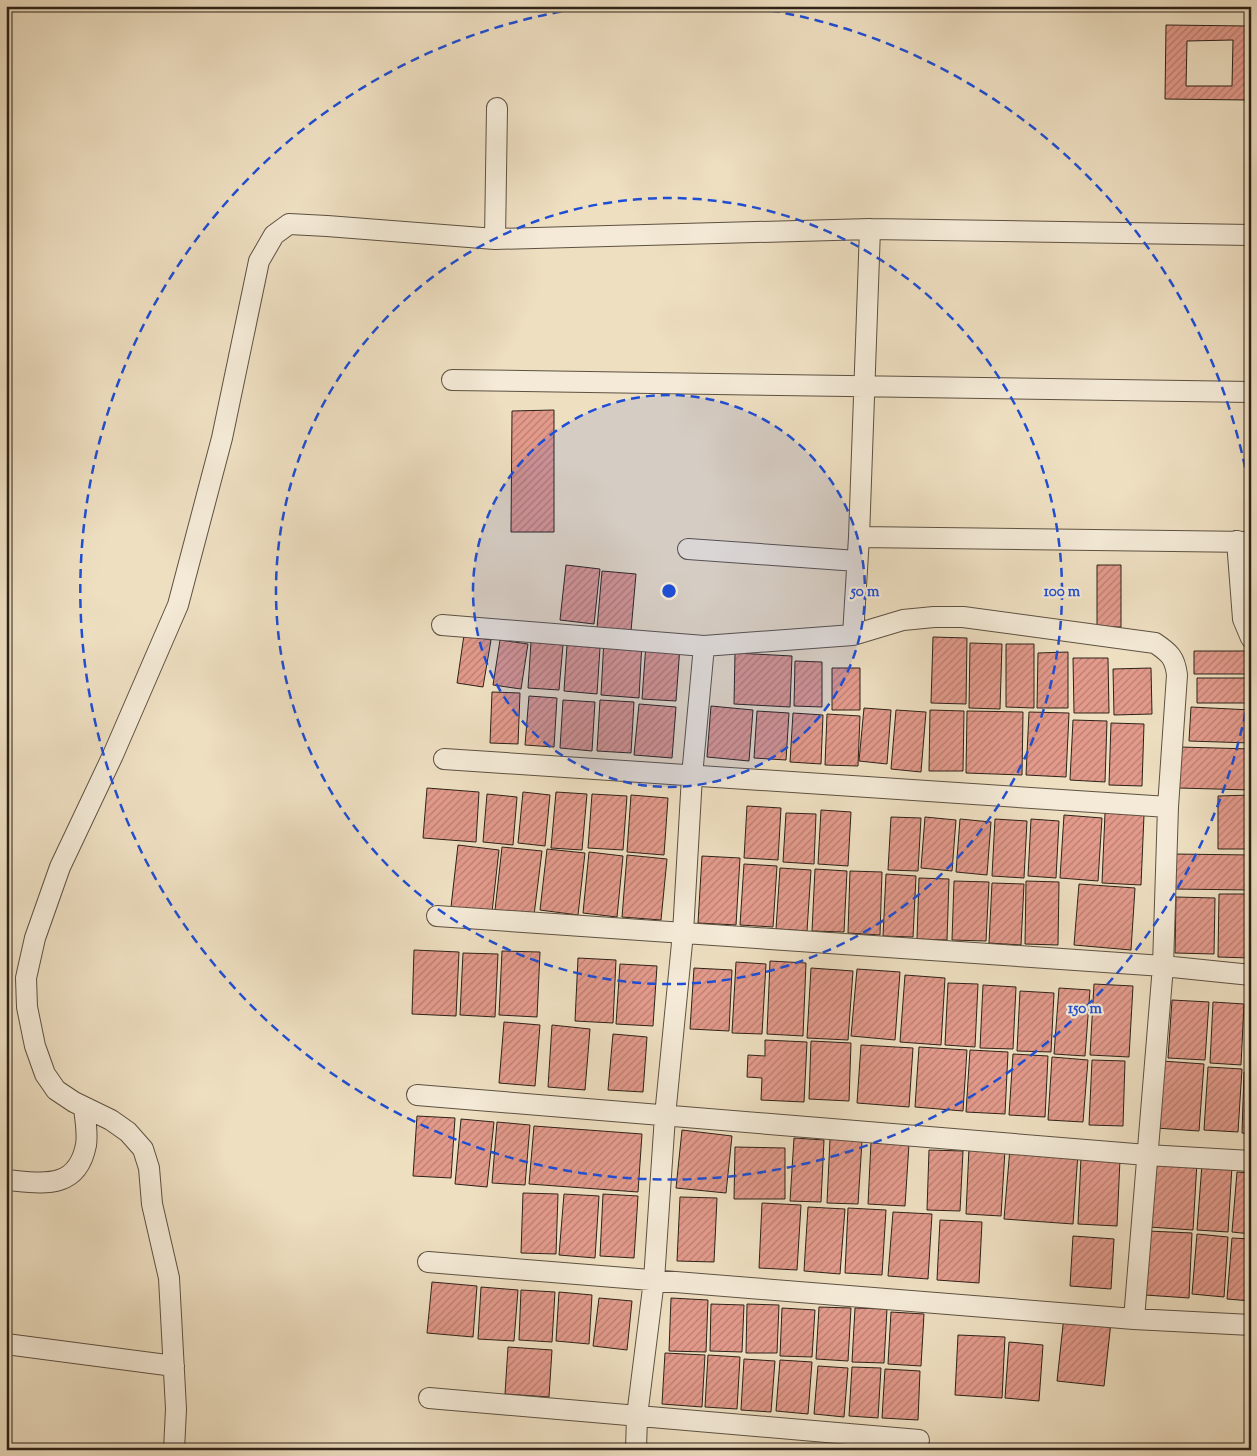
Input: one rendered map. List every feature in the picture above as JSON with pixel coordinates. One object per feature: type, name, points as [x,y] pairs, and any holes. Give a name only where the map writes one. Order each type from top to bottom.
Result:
[{"type":"street","points":[[495,239],[497,108]]},
{"type":"street","points":[[174,1450],[176,1409],[168,1278],[152,1204],[149,1168],[142,1149],[128,1132],[112,1120],[84,1107],[56,1090],[45,1074],[32,1036],[27,1007],[26,978],[35,938],[60,867],[178,605],[222,438],[259,261],[274,234],[289,224],[495,239],[870,229],[1251,235]]},
{"type":"street","points":[[852,635],[859,537],[870,229]]},
{"type":"street","points":[[452,380],[1251,392]]},
{"type":"street","points":[[859,537],[1244,542],[1243,619],[1251,638]]},
{"type":"street","points":[[688,549],[857,561]]},
{"type":"street","points":[[442,625],[704,646],[852,635],[903,620],[934,617],[963,618],[1155,644],[1167,651],[1175,662],[1177,675],[1168,807],[1163,966],[1134,1319]]},
{"type":"street","points":[[636,1450],[637,1416],[654,1280],[666,1116],[683,933],[692,776],[704,646]]},
{"type":"street","points":[[444,759],[1168,807]]},
{"type":"street","points":[[436,916],[1163,966],[1251,975]]},
{"type":"street","points":[[417,1095],[1147,1155],[1251,1161]]},
{"type":"street","points":[[6,1180],[44,1183],[62,1181],[75,1172],[86,1144],[84,1107]]},
{"type":"street","points":[[428,1262],[1134,1319],[1251,1325]]},
{"type":"street","points":[[6,1344],[174,1366]]},
{"type":"street","points":[[429,1398],[919,1440]]},
{"type":"building","points":[[1166,25],[1248,26],[1248,100],[1165,99]],"holes":[[[1233,40],[1232,86],[1186,86],[1187,41]]]},
{"type":"building","points":[[554,410],[554,532],[511,532],[512,411]]},
{"type":"building","points":[[566,565],[600,569],[594,624],[560,620]]},
{"type":"building","points":[[1097,565],[1121,565],[1121,627],[1097,627]]},
{"type":"building","points":[[602,571],[636,574],[631,631],[597,628]]},
{"type":"building","points":[[464,635],[491,640],[483,687],[457,683]]},
{"type":"building","points":[[933,637],[967,638],[966,704],[931,703]]},
{"type":"building","points":[[604,639],[642,642],[639,698],[601,695]]},
{"type":"building","points":[[500,640],[528,644],[521,689],[493,685]]},
{"type":"building","points":[[531,642],[563,645],[559,690],[528,688]]},
{"type":"building","points":[[970,643],[1002,644],[1000,709],[969,708]]},
{"type":"building","points":[[646,644],[680,646],[676,701],[642,699]]},
{"type":"building","points":[[1006,644],[1034,644],[1034,708],[1006,707]]},
{"type":"building","points":[[567,645],[600,648],[597,694],[564,691]]},
{"type":"building","points":[[1194,651],[1251,651],[1251,674],[1194,674]]},
{"type":"building","points":[[1068,652],[1068,708],[1037,708],[1038,653]]},
{"type":"building","points":[[735,653],[792,656],[790,707],[734,704]]},
{"type":"building","points":[[1073,658],[1108,658],[1109,713],[1074,713]]},
{"type":"building","points":[[795,661],[822,662],[822,707],[794,706]]},
{"type":"building","points":[[832,668],[860,668],[860,710],[832,710]]},
{"type":"building","points":[[1151,668],[1152,714],[1114,715],[1113,669]]},
{"type":"building","points":[[1197,678],[1251,678],[1251,703],[1197,703]]},
{"type":"building","points":[[492,692],[520,693],[518,744],[490,743]]},
{"type":"building","points":[[529,696],[557,698],[554,747],[525,745]]},
{"type":"building","points":[[563,700],[595,702],[592,751],[560,748]]},
{"type":"building","points":[[600,700],[634,702],[631,753],[597,751]]},
{"type":"building","points":[[639,704],[676,707],[672,758],[634,755]]},
{"type":"building","points":[[711,706],[753,710],[749,761],[707,757]]},
{"type":"building","points":[[1191,707],[1251,710],[1251,743],[1189,741]]},
{"type":"building","points":[[864,708],[891,710],[887,764],[859,761]]},
{"type":"building","points":[[896,710],[926,712],[921,772],[891,769]]},
{"type":"building","points":[[930,710],[964,711],[963,771],[929,771]]},
{"type":"building","points":[[757,711],[789,713],[786,760],[754,758]]},
{"type":"building","points":[[967,711],[1023,712],[1022,775],[966,773]]},
{"type":"building","points":[[1029,712],[1069,713],[1066,777],[1026,775]]},
{"type":"building","points":[[793,713],[823,715],[821,764],[790,762]]},
{"type":"building","points":[[827,714],[860,716],[858,766],[825,765]]},
{"type":"building","points":[[1073,720],[1107,721],[1105,782],[1070,780]]},
{"type":"building","points":[[1111,723],[1144,724],[1142,786],[1109,785]]},
{"type":"building","points":[[1180,747],[1251,749],[1251,790],[1179,788]]},
{"type":"building","points":[[427,788],[479,792],[476,842],[423,838]]},
{"type":"building","points":[[523,792],[550,795],[545,846],[518,843]]},
{"type":"building","points":[[556,792],[587,794],[582,850],[551,848]]},
{"type":"building","points":[[487,794],[517,797],[513,845],[483,842]]},
{"type":"building","points":[[592,794],[627,796],[623,850],[588,848]]},
{"type":"building","points":[[631,795],[668,798],[664,855],[627,852]]},
{"type":"building","points":[[1251,795],[1251,849],[1218,849],[1218,796]]},
{"type":"building","points":[[747,806],[781,808],[778,860],[744,858]]},
{"type":"building","points":[[821,810],[851,812],[848,866],[818,864]]},
{"type":"building","points":[[786,813],[816,814],[814,864],[783,862]]},
{"type":"building","points":[[1105,813],[1144,815],[1141,885],[1102,883]]},
{"type":"building","points":[[1064,815],[1102,818],[1098,881],[1060,878]]},
{"type":"building","points":[[891,817],[921,818],[918,871],[888,870]]},
{"type":"building","points":[[925,817],[956,820],[952,871],[921,868]]},
{"type":"building","points":[[960,819],[991,822],[987,875],[956,872]]},
{"type":"building","points":[[995,819],[1027,821],[1024,878],[992,876]]},
{"type":"building","points":[[1031,819],[1059,821],[1056,878],[1028,876]]},
{"type":"building","points":[[458,845],[499,850],[492,912],[451,907]]},
{"type":"building","points":[[502,847],[542,851],[534,915],[495,910]]},
{"type":"building","points":[[547,849],[585,853],[578,915],[540,910]]},
{"type":"building","points":[[589,852],[623,856],[617,917],[583,913]]},
{"type":"building","points":[[1173,854],[1251,855],[1251,890],[1173,889]]},
{"type":"building","points":[[627,855],[667,859],[661,920],[622,917]]},
{"type":"building","points":[[702,856],[740,858],[736,925],[698,923]]},
{"type":"building","points":[[744,864],[777,866],[773,927],[740,925]]},
{"type":"building","points":[[780,868],[811,870],[807,931],[776,929]]},
{"type":"building","points":[[815,869],[847,871],[844,932],[812,931]]},
{"type":"building","points":[[850,871],[882,872],[880,935],[848,933]]},
{"type":"building","points":[[886,874],[916,876],[913,937],[883,936]]},
{"type":"building","points":[[919,878],[949,879],[947,940],[917,939]]},
{"type":"building","points":[[954,881],[989,882],[986,941],[952,940]]},
{"type":"building","points":[[1026,881],[1059,882],[1058,945],[1025,944]]},
{"type":"building","points":[[992,883],[1024,884],[1021,945],[989,943]]},
{"type":"building","points":[[1079,884],[1135,888],[1131,950],[1074,945]]},
{"type":"building","points":[[1219,894],[1250,894],[1250,958],[1218,957]]},
{"type":"building","points":[[1176,897],[1215,898],[1214,954],[1175,953]]},
{"type":"building","points":[[414,950],[459,952],[456,1016],[412,1014]]},
{"type":"building","points":[[502,951],[540,952],[537,1017],[499,1015]]},
{"type":"building","points":[[463,953],[498,954],[495,1017],[460,1015]]},
{"type":"building","points":[[578,958],[616,960],[613,1023],[575,1021]]},
{"type":"building","points":[[770,961],[806,963],[803,1036],[767,1034]]},
{"type":"building","points":[[736,962],[766,964],[762,1034],[732,1033]]},
{"type":"building","points":[[620,964],[657,966],[653,1026],[616,1024]]},
{"type":"building","points":[[694,968],[732,970],[729,1031],[690,1029]]},
{"type":"building","points":[[811,968],[853,971],[848,1040],[807,1038]]},
{"type":"building","points":[[857,969],[900,972],[895,1040],[851,1036]]},
{"type":"building","points":[[905,975],[945,978],[941,1045],[900,1042]]},
{"type":"building","points":[[948,983],[978,984],[975,1047],[945,1045]]},
{"type":"building","points":[[1094,984],[1133,986],[1129,1057],[1090,1055]]},
{"type":"building","points":[[983,985],[1016,987],[1013,1049],[980,1048]]},
{"type":"building","points":[[1059,988],[1090,990],[1085,1056],[1054,1054]]},
{"type":"building","points":[[1020,991],[1054,993],[1051,1052],[1017,1051]]},
{"type":"building","points":[[1172,1000],[1209,1002],[1205,1060],[1168,1058]]},
{"type":"building","points":[[1213,1002],[1244,1004],[1241,1065],[1210,1063]]},
{"type":"building","points":[[504,1022],[540,1025],[535,1086],[499,1083]]},
{"type":"building","points":[[552,1025],[590,1029],[585,1090],[548,1087]]},
{"type":"building","points":[[613,1034],[647,1037],[643,1092],[608,1090]]},
{"type":"building","points":[[765,1040],[807,1042],[804,1102],[761,1100],[762,1078],[747,1077],[748,1055],[765,1056]]},
{"type":"building","points":[[811,1041],[851,1043],[849,1101],[809,1099]]},
{"type":"building","points":[[861,1045],[913,1048],[909,1107],[857,1103]]},
{"type":"building","points":[[919,1047],[967,1050],[963,1111],[915,1107]]},
{"type":"building","points":[[970,1050],[1008,1052],[1005,1114],[966,1112]]},
{"type":"building","points":[[1013,1054],[1048,1056],[1045,1117],[1009,1115]]},
{"type":"building","points":[[1052,1057],[1088,1060],[1083,1122],[1048,1120]]},
{"type":"building","points":[[1092,1060],[1125,1061],[1123,1126],[1089,1125]]},
{"type":"building","points":[[1162,1061],[1204,1064],[1199,1131],[1156,1128]]},
{"type":"building","points":[[1208,1067],[1242,1069],[1238,1132],[1204,1130]]},
{"type":"building","points":[[1244,1072],[1251,1073],[1251,1134],[1242,1133]]},
{"type":"building","points":[[417,1116],[455,1118],[451,1178],[413,1176]]},
{"type":"building","points":[[461,1119],[494,1122],[487,1187],[455,1184]]},
{"type":"building","points":[[497,1122],[530,1125],[525,1185],[492,1183]]},
{"type":"building","points":[[534,1126],[642,1134],[638,1192],[529,1184]]},
{"type":"building","points":[[682,1130],[732,1136],[726,1193],[676,1188]]},
{"type":"building","points":[[794,1138],[824,1140],[821,1202],[790,1201]]},
{"type":"building","points":[[830,1139],[862,1141],[858,1204],[827,1203]]},
{"type":"building","points":[[871,1142],[909,1144],[905,1206],[868,1204]]},
{"type":"building","points":[[735,1147],[785,1148],[785,1199],[734,1199]]},
{"type":"building","points":[[969,1148],[1005,1150],[1001,1216],[966,1214]]},
{"type":"building","points":[[1010,1148],[1078,1153],[1073,1224],[1004,1219]]},
{"type":"building","points":[[929,1150],[963,1151],[960,1211],[927,1210]]},
{"type":"building","points":[[1081,1157],[1120,1159],[1117,1226],[1078,1224]]},
{"type":"building","points":[[1154,1160],[1197,1162],[1193,1230],[1149,1227]]},
{"type":"building","points":[[1202,1164],[1232,1166],[1228,1232],[1197,1230]]},
{"type":"building","points":[[1237,1172],[1251,1173],[1251,1234],[1232,1232]]},
{"type":"building","points":[[523,1193],[558,1194],[556,1254],[521,1253]]},
{"type":"building","points":[[564,1194],[599,1196],[595,1258],[559,1255]]},
{"type":"building","points":[[603,1194],[638,1196],[634,1258],[600,1256]]},
{"type":"building","points":[[680,1197],[717,1198],[714,1262],[677,1261]]},
{"type":"building","points":[[762,1203],[801,1205],[797,1270],[759,1268]]},
{"type":"building","points":[[808,1207],[845,1209],[840,1274],[804,1271]]},
{"type":"building","points":[[848,1208],[886,1210],[882,1275],[845,1273]]},
{"type":"building","points":[[893,1212],[932,1214],[928,1279],[888,1276]]},
{"type":"building","points":[[940,1220],[982,1222],[979,1283],[937,1280]]},
{"type":"building","points":[[1148,1231],[1192,1233],[1189,1298],[1145,1295]]},
{"type":"building","points":[[1197,1234],[1228,1237],[1224,1297],[1192,1294]]},
{"type":"building","points":[[1073,1236],[1114,1239],[1111,1289],[1070,1286]]},
{"type":"building","points":[[1232,1238],[1251,1239],[1251,1301],[1227,1299]]},
{"type":"building","points":[[432,1282],[477,1286],[473,1337],[427,1333]]},
{"type":"building","points":[[481,1287],[518,1290],[514,1341],[478,1339]]},
{"type":"building","points":[[521,1290],[555,1292],[552,1342],[519,1340]]},
{"type":"building","points":[[559,1292],[592,1295],[589,1344],[556,1341]]},
{"type":"building","points":[[599,1298],[632,1301],[627,1350],[593,1346]]},
{"type":"building","points":[[671,1298],[708,1300],[706,1352],[669,1351]]},
{"type":"building","points":[[711,1304],[744,1305],[742,1352],[710,1351]]},
{"type":"building","points":[[747,1304],[779,1305],[777,1353],[746,1353]]},
{"type":"building","points":[[819,1307],[851,1308],[848,1361],[816,1359]]},
{"type":"building","points":[[782,1308],[815,1310],[812,1357],[780,1356]]},
{"type":"building","points":[[855,1308],[887,1309],[884,1363],[852,1362]]},
{"type":"building","points":[[891,1312],[924,1314],[921,1366],[888,1364]]},
{"type":"building","points":[[1064,1316],[1111,1322],[1104,1386],[1057,1381]]},
{"type":"building","points":[[958,1335],[1005,1337],[1002,1398],[955,1395]]},
{"type":"building","points":[[1009,1342],[1043,1345],[1039,1401],[1005,1398]]},
{"type":"building","points":[[508,1347],[552,1350],[549,1397],[505,1394]]},
{"type":"building","points":[[665,1353],[705,1355],[702,1407],[662,1404]]},
{"type":"building","points":[[708,1355],[740,1357],[737,1409],[705,1407]]},
{"type":"building","points":[[744,1359],[775,1361],[771,1412],[741,1410]]},
{"type":"building","points":[[780,1360],[812,1362],[808,1414],[776,1411]]},
{"type":"building","points":[[818,1366],[848,1368],[844,1417],[814,1414]]},
{"type":"building","points":[[852,1367],[881,1368],[878,1418],[849,1416]]},
{"type":"building","points":[[885,1369],[920,1371],[918,1420],[882,1418]]},
{"type":"building","points":[[665,1446],[699,1449],[665,1450]]}]
